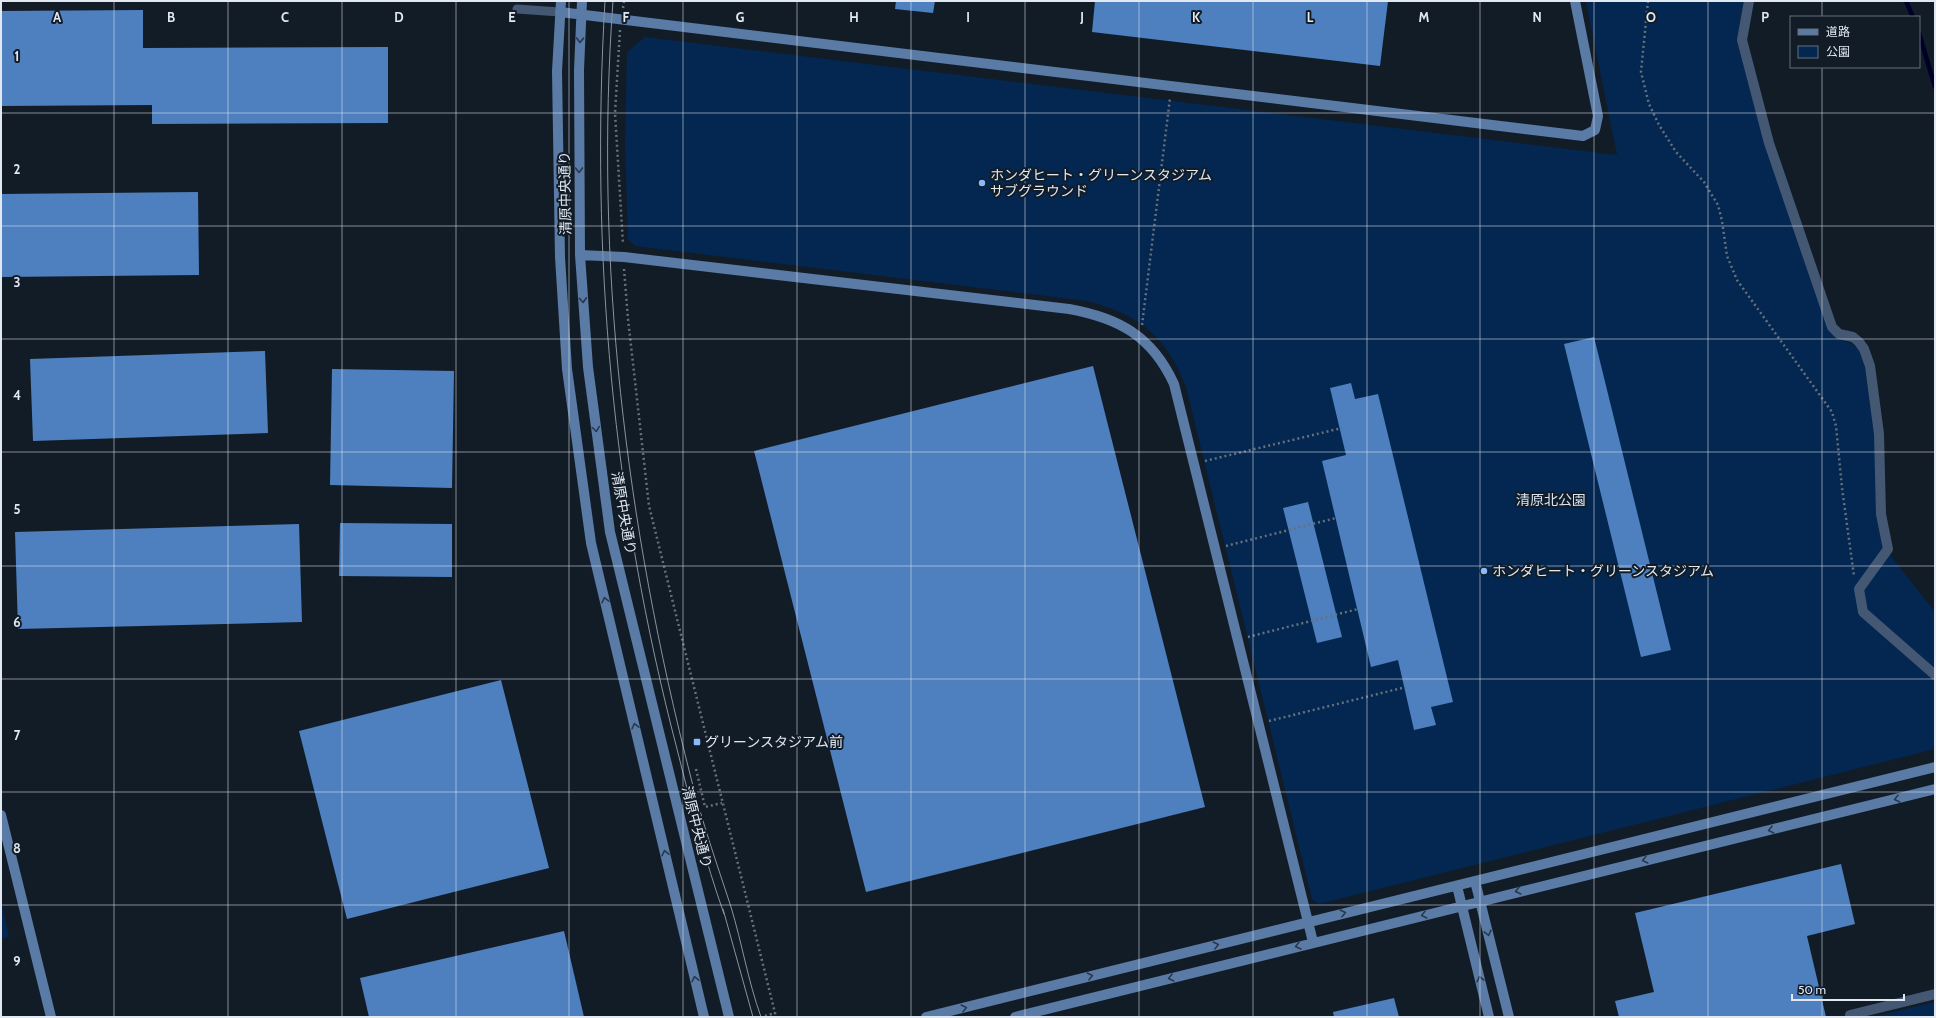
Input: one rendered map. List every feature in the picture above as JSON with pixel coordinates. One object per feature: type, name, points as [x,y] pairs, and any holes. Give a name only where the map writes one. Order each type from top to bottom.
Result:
[{"type":"street","name":"清原中央通り","points":[[561,1],[557,71],[560,257],[567,369],[591,543],[704,1017]]},
{"type":"street","name":"清原中央通り","points":[[582,1],[579,70],[580,255],[588,367],[610,532],[729,1017]]},
{"type":"street","points":[[560,12],[1583,136],[1595,130],[1598,116],[1575,1]]},
{"type":"street","points":[[1749,1],[1742,40],[1769,144],[1832,327],[1835,332],[1853,337],[1860,342],[1870,366],[1879,434],[1881,514],[1888,549],[1859,589],[1863,612],[1935,675]]},
{"type":"street","points":[[580,255],[624,257],[1069,309],[1110,319],[1130,330],[1145,342],[1158,355],[1174,384],[1313,942]]},
{"type":"street","points":[[926,1017],[1935,767]]},
{"type":"street","points":[[1016,1017],[1461,905],[1935,789]]},
{"type":"street","points":[[1,815],[51,1017]]},
{"type":"street","points":[[1475,881],[1509,1017]]},
{"type":"street","points":[[1457,886],[1489,1017]]},
{"type":"street","points":[[1850,1017],[1850,1015],[1935,994]]},
{"type":"lane","points":[[517,10],[560,12]]},
{"type":"path","points":[[623,244],[615,113],[618,54],[624,1]]},
{"type":"path","points":[[1648,1],[1641,72],[1649,104],[1659,125],[1676,152],[1704,182],[1718,205],[1722,220],[1727,256],[1737,280],[1832,412],[1836,426],[1842,488],[1855,579],[1859,589]]},
{"type":"path","points":[[1142,328],[1170,97]]},
{"type":"path","points":[[624,269],[628,327],[649,506],[776,1017]]},
{"type":"path","points":[[1203,462],[1342,428]]},
{"type":"path","points":[[1223,546],[1336,518]]},
{"type":"path","points":[[1246,637],[1358,609]]},
{"type":"path","points":[[1267,722],[1406,687]]},
{"type":"path","points":[[696,769],[704,807],[722,803]]},
{"type":"path","points":[[765,1016],[775,1013]]},
{"type":"green space","name":"清原北公園","points":[[1586,1],[1746,1],[1740,44],[1835,336],[1858,347],[1863,354],[1876,435],[1883,546],[1935,612],[1935,749],[1319,904],[1312,899],[1186,387],[1170,354],[1149,330],[1122,313],[1087,301],[635,246],[628,239],[625,143],[627,52],[645,37],[1617,155]]},
{"type":"green space","points":[[1,901],[9,937],[1,939]]},
{"type":"green space","points":[[1935,1002],[1935,1017],[1873,1017]]},
{"type":"building","points":[[896,1],[935,1],[933,13],[895,9]]},
{"type":"building","points":[[1095,1],[1388,1],[1380,66],[1092,32]]},
{"type":"building","points":[[143,10],[143,48],[388,47],[388,123],[152,124],[152,105],[1,106],[1,11]]},
{"type":"building","points":[[198,192],[199,275],[1,277],[1,194]]},
{"type":"building","points":[[1594,337],[1671,650],[1641,657],[1564,344]]},
{"type":"building","points":[[265,351],[268,433],[33,441],[30,359]]},
{"type":"building","points":[[1093,366],[1205,807],[866,892],[754,451]]},
{"type":"building","points":[[332,369],[454,371],[452,488],[330,485]]},
{"type":"building","points":[[1351,383],[1355,399],[1378,394],[1453,702],[1431,707],[1436,725],[1414,730],[1398,660],[1371,667],[1322,461],[1346,455],[1330,388]]},
{"type":"building","points":[[1308,502],[1342,637],[1317,643],[1283,508]]},
{"type":"building","points":[[340,523],[452,524],[452,577],[339,576]]},
{"type":"building","points":[[299,524],[302,622],[18,629],[15,532]]},
{"type":"building","points":[[501,680],[549,868],[347,919],[299,731]]},
{"type":"building","points":[[1841,864],[1855,924],[1807,936],[1826,1017],[1619,1017],[1615,1001],[1654,992],[1635,913]]},
{"type":"building","points":[[564,931],[584,1017],[369,1017],[360,978]]},
{"type":"building","points":[[1394,998],[1399,1017],[1334,1017],[1333,1012]]},
{"type":"waterway","points":[[1906,1],[1913,16]]},
{"type":"waterway","points":[[1920,36],[1935,87]]},
{"type":"tram line","points":[[605,1],[601,96],[601,190],[604,284],[611,378],[622,471],[637,564],[655,657],[693,812],[724,914]]},
{"type":"tram line","points":[[613,1],[608,99],[608,197],[612,295],[620,392],[633,490],[649,587],[668,683],[691,778],[731,907],[752,990],[761,1017]]},
{"type":"tram line","points":[[723,909],[753,1017]]},
{"type":"place","name":"ホンダヒート・グリーンスタジアム サブグラウンド","points":[[982,183]]},
{"type":"place","name":"ホンダヒート・グリーンスタジアム","points":[[1484,571]]},
{"type":"place","name":"グリーンスタジアム前","points":[[697,742]]}]
